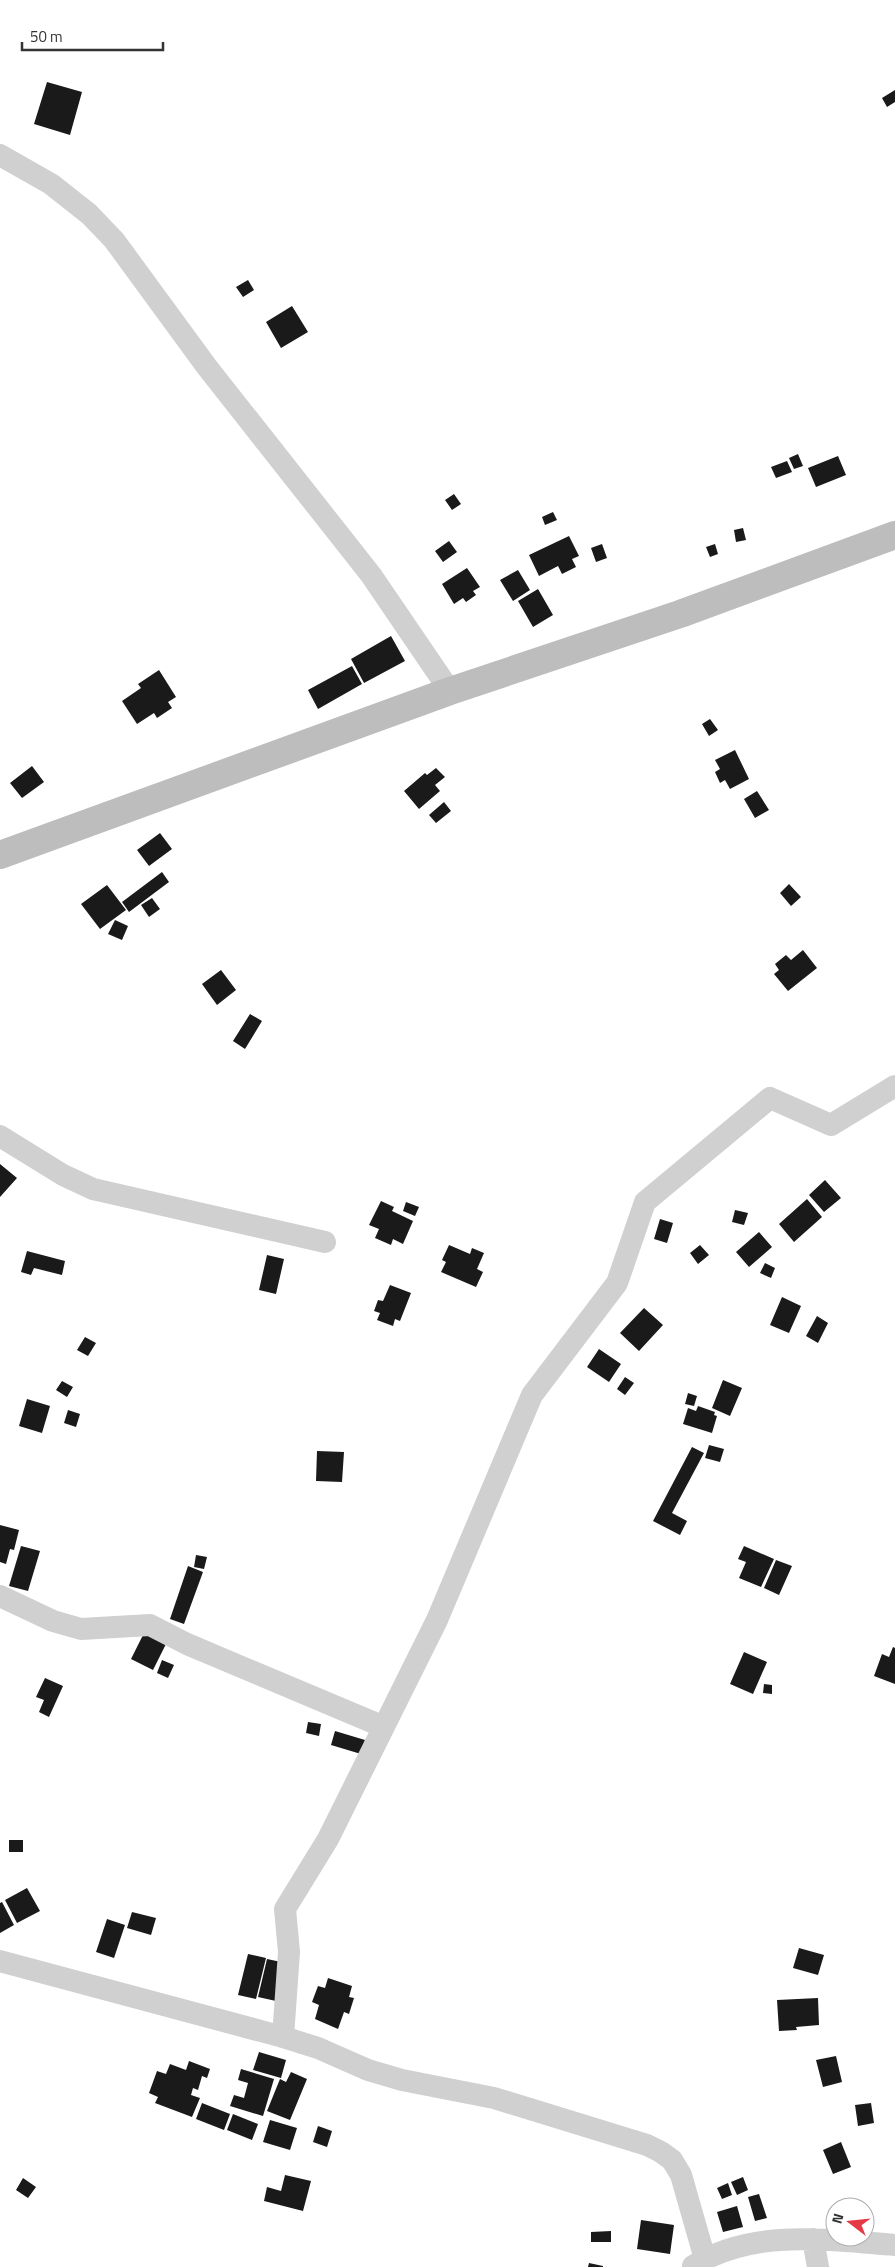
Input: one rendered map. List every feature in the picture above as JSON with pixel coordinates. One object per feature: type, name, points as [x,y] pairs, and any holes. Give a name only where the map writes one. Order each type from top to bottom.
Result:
[{"type":"main road","points":[[0,855],[450,691],[680,614],[895,535]]},
{"type":"street","points":[[0,154],[50,184],[89,214],[114,240],[207,367],[371,575],[450,691]]},
{"type":"street","points":[[283,2037],[289,1952],[285,1909],[328,1839],[437,1620],[532,1395],[617,1283],[645,1202],[770,1098],[831,1125],[895,1086]]},
{"type":"street","points":[[0,1136],[63,1175],[92,1189],[325,1242]]},
{"type":"street","points":[[0,1596],[53,1621],[81,1630],[150,1625],[186,1644],[384,1727]]},
{"type":"street","points":[[0,1961],[283,2037],[318,2048],[376,2073],[494,2098],[647,2145],[672,2160],[681,2175],[699,2263],[751,2244],[780,2239],[813,2239],[895,2245]]},
{"type":"street","points":[[813,2239],[818,2267]]},
{"type":"building","points":[[47,82],[82,92],[70,135],[34,124]]},
{"type":"building","points":[[895,90],[895,102],[887,107],[882,98]]},
{"type":"building","points":[[248,280],[254,290],[243,297],[236,287]]},
{"type":"building","points":[[292,306],[308,332],[281,348],[266,322]]},
{"type":"building","points":[[798,454],[803,466],[794,469],[789,458]]},
{"type":"building","points":[[838,456],[846,475],[816,487],[808,468]]},
{"type":"building","points":[[787,461],[792,472],[776,478],[771,467]]},
{"type":"building","points":[[454,494],[461,504],[452,510],[445,500]]},
{"type":"building","points":[[553,512],[557,520],[545,525],[542,517]]},
{"type":"building","points":[[743,528],[746,540],[736,542],[734,530]]},
{"type":"building","points":[[569,536],[579,556],[572,559],[576,567],[562,574],[558,566],[539,576],[529,555]]},
{"type":"building","points":[[449,541],[457,552],[443,562],[435,551]]},
{"type":"building","points":[[602,544],[607,558],[596,562],[591,548]]},
{"type":"building","points":[[715,544],[718,554],[710,557],[706,547]]},
{"type":"building","points":[[467,568],[480,587],[473,591],[476,595],[466,602],[463,598],[454,604],[442,584]]},
{"type":"building","points":[[518,570],[530,590],[513,601],[500,580]]},
{"type":"building","points":[[538,589],[553,615],[533,627],[518,601]]},
{"type":"building","points":[[391,636],[405,661],[364,683],[351,659]]},
{"type":"building","points":[[352,666],[362,684],[318,709],[308,690]]},
{"type":"building","points":[[159,670],[176,697],[168,702],[172,708],[157,718],[154,713],[137,724],[122,701],[141,688],[138,684]]},
{"type":"building","points":[[710,719],[718,730],[709,736],[702,724]]},
{"type":"building","points":[[735,750],[749,779],[730,789],[725,780],[720,783],[715,772],[720,769],[715,760]]},
{"type":"building","points":[[32,766],[44,782],[22,798],[10,783]]},
{"type":"building","points":[[436,768],[445,777],[435,785],[440,791],[419,809],[404,791],[425,773],[427,775]]},
{"type":"building","points":[[757,791],[769,810],[755,818],[744,799]]},
{"type":"building","points":[[444,802],[451,811],[436,823],[429,815]]},
{"type":"building","points":[[160,833],[172,849],[149,866],[137,850]]},
{"type":"building","points":[[162,872],[169,882],[129,912],[122,902]]},
{"type":"building","points":[[789,884],[801,897],[791,906],[780,893]]},
{"type":"building","points":[[107,885],[126,910],[100,929],[81,904]]},
{"type":"building","points":[[152,898],[160,909],[149,917],[141,905]]},
{"type":"building","points":[[115,920],[128,926],[122,940],[108,934]]},
{"type":"building","points":[[803,950],[817,968],[788,991],[774,974],[779,970],[775,964],[786,955],[791,960]]},
{"type":"building","points":[[221,970],[236,990],[217,1005],[202,984]]},
{"type":"building","points":[[250,1014],[262,1021],[245,1049],[233,1041]]},
{"type":"building","points":[[0,1164],[17,1178],[0,1197]]},
{"type":"building","points":[[825,1180],[841,1198],[824,1212],[809,1195]]},
{"type":"building","points":[[807,1199],[822,1217],[794,1242],[779,1224]]},
{"type":"building","points":[[381,1201],[394,1207],[392,1211],[413,1221],[403,1244],[393,1239],[391,1245],[375,1238],[379,1229],[369,1225]]},
{"type":"building","points":[[406,1202],[419,1207],[415,1216],[403,1211]]},
{"type":"building","points":[[735,1210],[748,1213],[744,1225],[732,1222]]},
{"type":"building","points":[[660,1219],[673,1223],[667,1243],[654,1239]]},
{"type":"building","points":[[759,1232],[772,1247],[749,1267],[736,1252]]},
{"type":"building","points":[[449,1245],[470,1254],[472,1248],[484,1253],[477,1269],[483,1272],[476,1287],[441,1272],[446,1262],[442,1260]]},
{"type":"building","points":[[700,1245],[709,1255],[698,1264],[690,1253]]},
{"type":"building","points":[[27,1251],[65,1261],[62,1275],[34,1268],[31,1275],[21,1272]]},
{"type":"building","points":[[267,1255],[284,1259],[276,1294],[259,1290]]},
{"type":"building","points":[[765,1263],[775,1268],[771,1278],[760,1273]]},
{"type":"building","points":[[390,1285],[411,1293],[400,1321],[395,1319],[393,1326],[377,1320],[380,1313],[374,1311],[378,1300],[383,1301]]},
{"type":"building","points":[[782,1297],[801,1306],[789,1333],[770,1325]]},
{"type":"building","points":[[644,1308],[663,1325],[639,1351],[620,1333]]},
{"type":"building","points":[[817,1316],[828,1323],[818,1343],[806,1336]]},
{"type":"building","points":[[85,1337],[96,1343],[88,1356],[77,1350]]},
{"type":"building","points":[[599,1349],[621,1364],[609,1382],[587,1367]]},
{"type":"building","points":[[625,1377],[634,1383],[625,1395],[617,1389]]},
{"type":"building","points":[[723,1380],[742,1388],[730,1416],[712,1408]]},
{"type":"building","points":[[62,1381],[73,1387],[67,1397],[56,1390]]},
{"type":"building","points":[[688,1393],[697,1396],[694,1406],[685,1404]]},
{"type":"building","points":[[27,1399],[50,1406],[42,1433],[19,1426]]},
{"type":"building","points":[[698,1406],[715,1412],[714,1415],[717,1416],[712,1433],[683,1424],[688,1408],[696,1411]]},
{"type":"building","points":[[68,1410],[80,1414],[76,1427],[64,1423]]},
{"type":"building","points":[[709,1445],[724,1449],[720,1462],[705,1458]]},
{"type":"building","points":[[692,1447],[704,1453],[672,1513],[687,1521],[680,1535],[653,1521]]},
{"type":"building","points":[[317,1451],[344,1452],[342,1482],[316,1481]]},
{"type":"building","points":[[0,1525],[19,1530],[14,1550],[10,1549],[6,1564],[0,1562]]},
{"type":"building","points":[[21,1546],[40,1551],[28,1591],[9,1586]]},
{"type":"building","points":[[744,1546],[774,1559],[761,1587],[739,1578],[746,1562],[738,1559]]},
{"type":"building","points":[[196,1555],[207,1557],[204,1569],[194,1567]]},
{"type":"building","points":[[776,1560],[792,1566],[779,1595],[764,1588]]},
{"type":"building","points":[[188,1566],[203,1572],[184,1624],[170,1619]]},
{"type":"building","points":[[146,1629],[168,1640],[153,1670],[131,1659]]},
{"type":"building","points":[[893,1647],[895,1648],[895,1684],[874,1676],[882,1654],[889,1657]]},
{"type":"building","points":[[744,1652],[767,1662],[753,1694],[730,1684]]},
{"type":"building","points":[[162,1660],[174,1665],[168,1678],[157,1673]]},
{"type":"building","points":[[45,1678],[63,1686],[49,1717],[39,1712],[44,1700],[36,1697]]},
{"type":"building","points":[[764,1684],[772,1685],[772,1694],[763,1693]]},
{"type":"building","points":[[308,1722],[321,1724],[319,1736],[306,1733]]},
{"type":"building","points":[[335,1731],[365,1740],[361,1754],[331,1745]]},
{"type":"building","points":[[9,1840],[23,1840],[23,1852],[9,1852]]},
{"type":"building","points":[[27,1888],[40,1911],[17,1923],[5,1900]]},
{"type":"building","points":[[2,1902],[14,1925],[0,1933],[0,1903]]},
{"type":"building","points":[[132,1912],[156,1918],[151,1935],[127,1928]]},
{"type":"building","points":[[107,1919],[125,1925],[114,1958],[96,1952]]},
{"type":"building","points":[[799,1948],[824,1955],[818,1975],[793,1968]]},
{"type":"building","points":[[248,1954],[266,1958],[256,1999],[238,1995]]},
{"type":"building","points":[[267,1959],[286,1963],[276,2001],[258,1997]]},
{"type":"building","points":[[328,1978],[352,1986],[349,1997],[354,1998],[349,2014],[344,2012],[338,2029],[315,2019],[319,2005],[312,2002],[318,1986],[325,1988]]},
{"type":"building","points":[[818,1998],[819,2025],[796,2027],[797,2030],[779,2031],[777,2000]]},
{"type":"building","points":[[259,2052],[286,2060],[281,2078],[253,2070]]},
{"type":"building","points":[[836,2056],[842,2082],[823,2087],[816,2060]]},
{"type":"building","points":[[189,2061],[210,2069],[207,2078],[202,2076],[198,2090],[193,2088],[191,2095],[200,2098],[192,2117],[155,2103],[158,2097],[149,2093],[157,2071],[166,2074],[170,2064],[186,2070]]},
{"type":"building","points":[[241,2069],[274,2079],[263,2116],[230,2106],[234,2095],[244,2098],[248,2083],[238,2080]]},
{"type":"building","points":[[291,2072],[307,2079],[290,2120],[267,2111],[280,2079],[286,2082]]},
{"type":"building","points":[[202,2103],[230,2114],[224,2130],[196,2119]]},
{"type":"building","points":[[871,2103],[874,2123],[858,2126],[855,2105]]},
{"type":"building","points":[[233,2114],[258,2124],[252,2140],[227,2130]]},
{"type":"building","points":[[270,2120],[297,2128],[290,2150],[263,2142]]},
{"type":"building","points":[[318,2126],[332,2131],[327,2147],[313,2142]]},
{"type":"building","points":[[841,2142],[851,2167],[833,2174],[823,2150]]},
{"type":"building","points":[[285,2175],[311,2181],[303,2211],[264,2201],[267,2187],[281,2191]]},
{"type":"building","points":[[743,2177],[748,2190],[737,2195],[731,2182]]},
{"type":"building","points":[[23,2178],[36,2187],[28,2198],[16,2190]]},
{"type":"building","points":[[728,2183],[732,2195],[722,2199],[717,2188]]},
{"type":"building","points":[[759,2194],[767,2218],[755,2221],[748,2197]]},
{"type":"building","points":[[737,2206],[743,2227],[723,2232],[717,2212]]},
{"type":"building","points":[[641,2220],[674,2225],[670,2254],[637,2249]]},
{"type":"building","points":[[611,2231],[611,2242],[591,2242],[591,2232]]},
{"type":"building","points":[[589,2263],[603,2266],[603,2267],[588,2267]]}]
